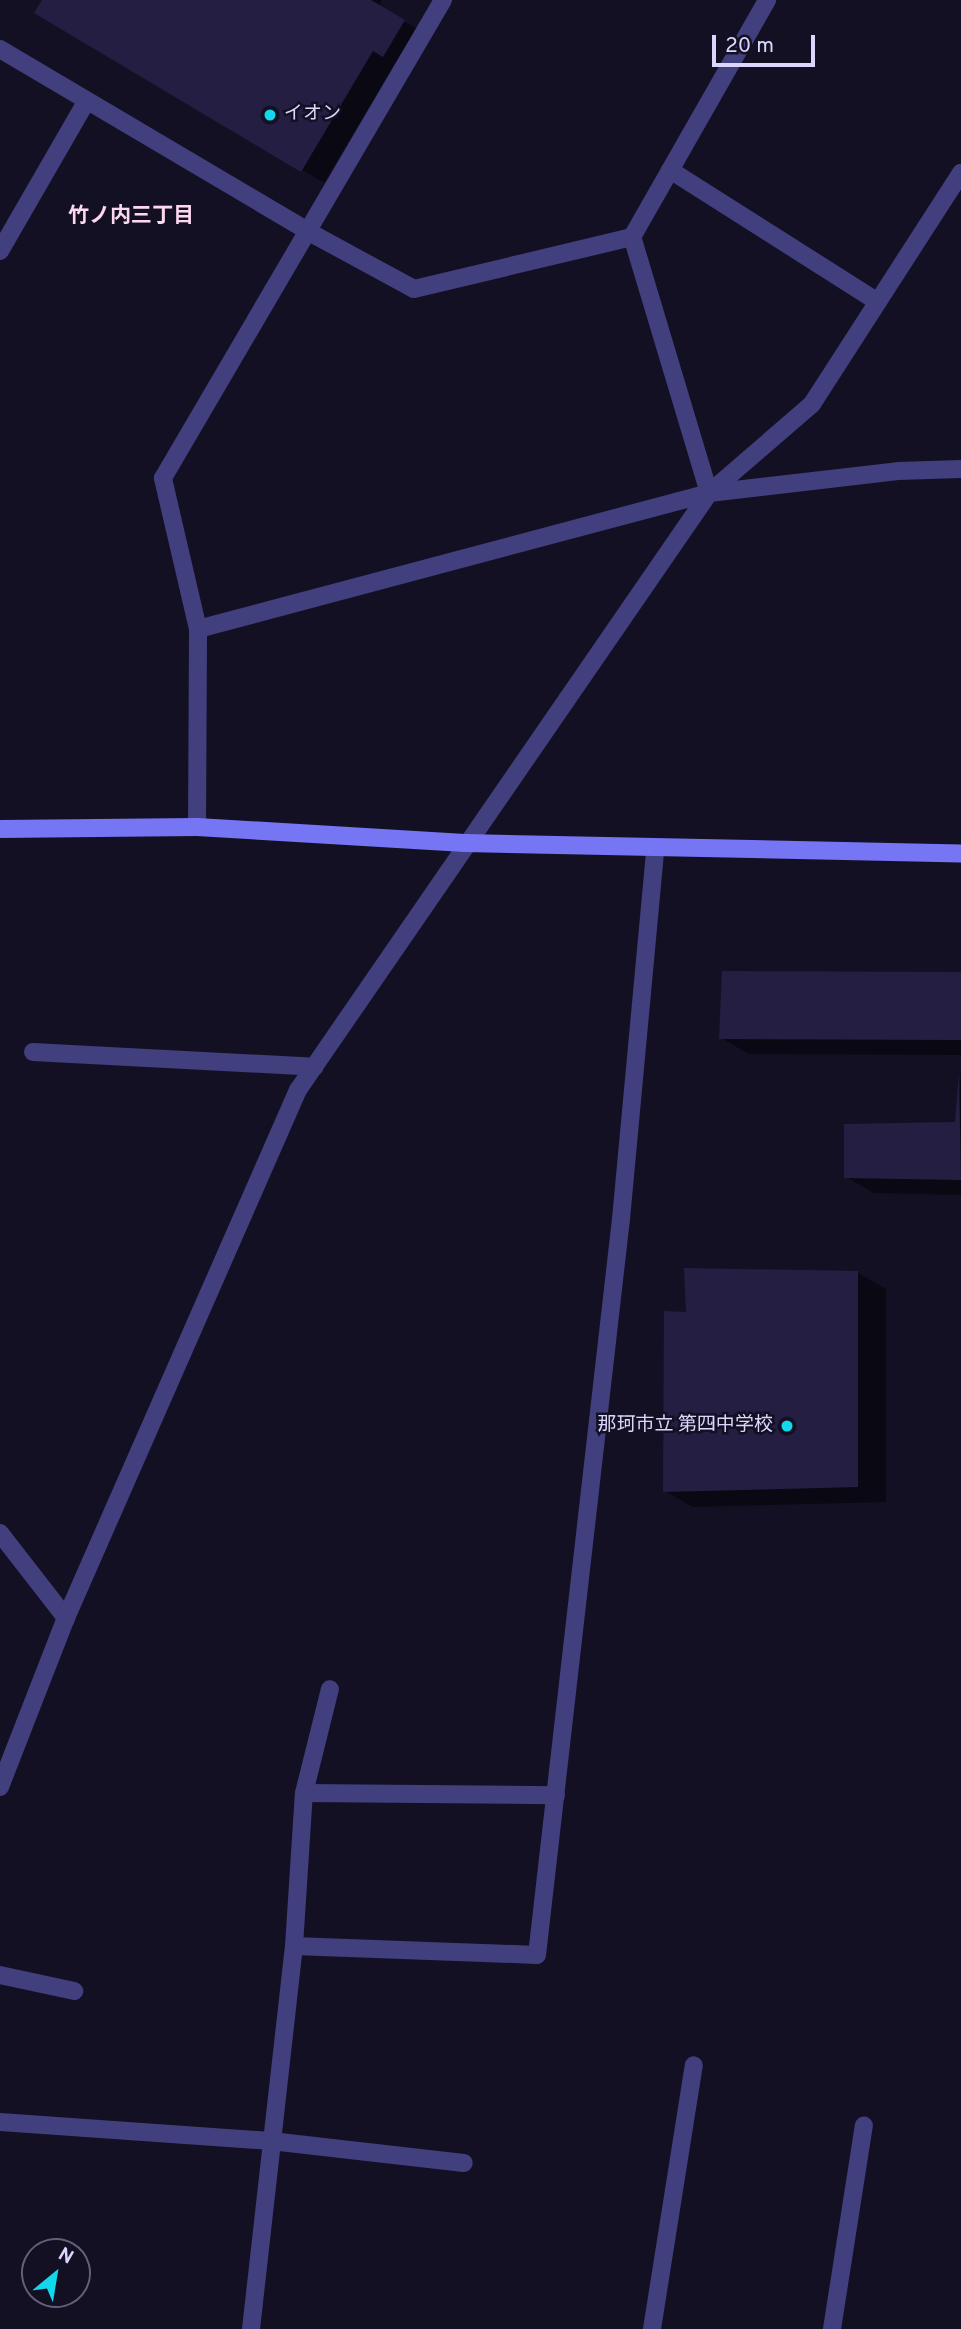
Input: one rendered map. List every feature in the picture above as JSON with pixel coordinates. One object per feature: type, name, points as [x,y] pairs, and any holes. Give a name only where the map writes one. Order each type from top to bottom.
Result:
[{"type":"street","points":[[197,827],[198,629],[163,478],[443,0]]},
{"type":"street","points":[[709,493],[632,237],[767,0]]},
{"type":"street","points":[[0,49],[309,232],[414,289],[632,237]]},
{"type":"street","points":[[0,251],[86,102]]},
{"type":"street","points":[[670,170],[878,302]]},
{"type":"street","points":[[0,1787],[66,1618],[298,1090],[709,493],[812,404],[961,173]]},
{"type":"street","points":[[198,629],[709,493],[898,471],[961,469]]},
{"type":"street","points":[[0,829],[197,827],[466,843],[655,849],[961,853]]},
{"type":"street","points":[[294,1946],[537,1955],[621,1219],[655,849]]},
{"type":"street","points":[[33,1052],[315,1067]]},
{"type":"street","points":[[0,1533],[66,1618]]},
{"type":"street","points":[[251,2329],[294,1946],[304,1793],[330,1689]]},
{"type":"street","points":[[304,1793],[556,1795]]},
{"type":"street","points":[[0,1975],[74,1991]]},
{"type":"street","points":[[652,2329],[694,2065]]},
{"type":"street","points":[[0,2122],[271,2141],[464,2162]]},
{"type":"street","points":[[832,2329],[864,2125]]},
{"type":"building","name":"イオン","points":[[42,0],[371,0],[405,20],[383,57],[373,51],[301,172],[34,13]]},
{"type":"building","points":[[722,971],[961,972],[961,1040],[719,1039]]},
{"type":"building","points":[[959,1073],[961,1180],[844,1178],[844,1124],[955,1122]]},
{"type":"building","points":[[684,1268],[858,1271],[858,1487],[663,1492],[664,1311],[686,1312]]},
{"type":"place","name":"イオン","points":[[270,115]]},
{"type":"place","name":"那珂市立 第四中学校","points":[[787,1426]]},
{"type":"district","name":"竹ノ内三丁目","points":[[131,217]]}]
